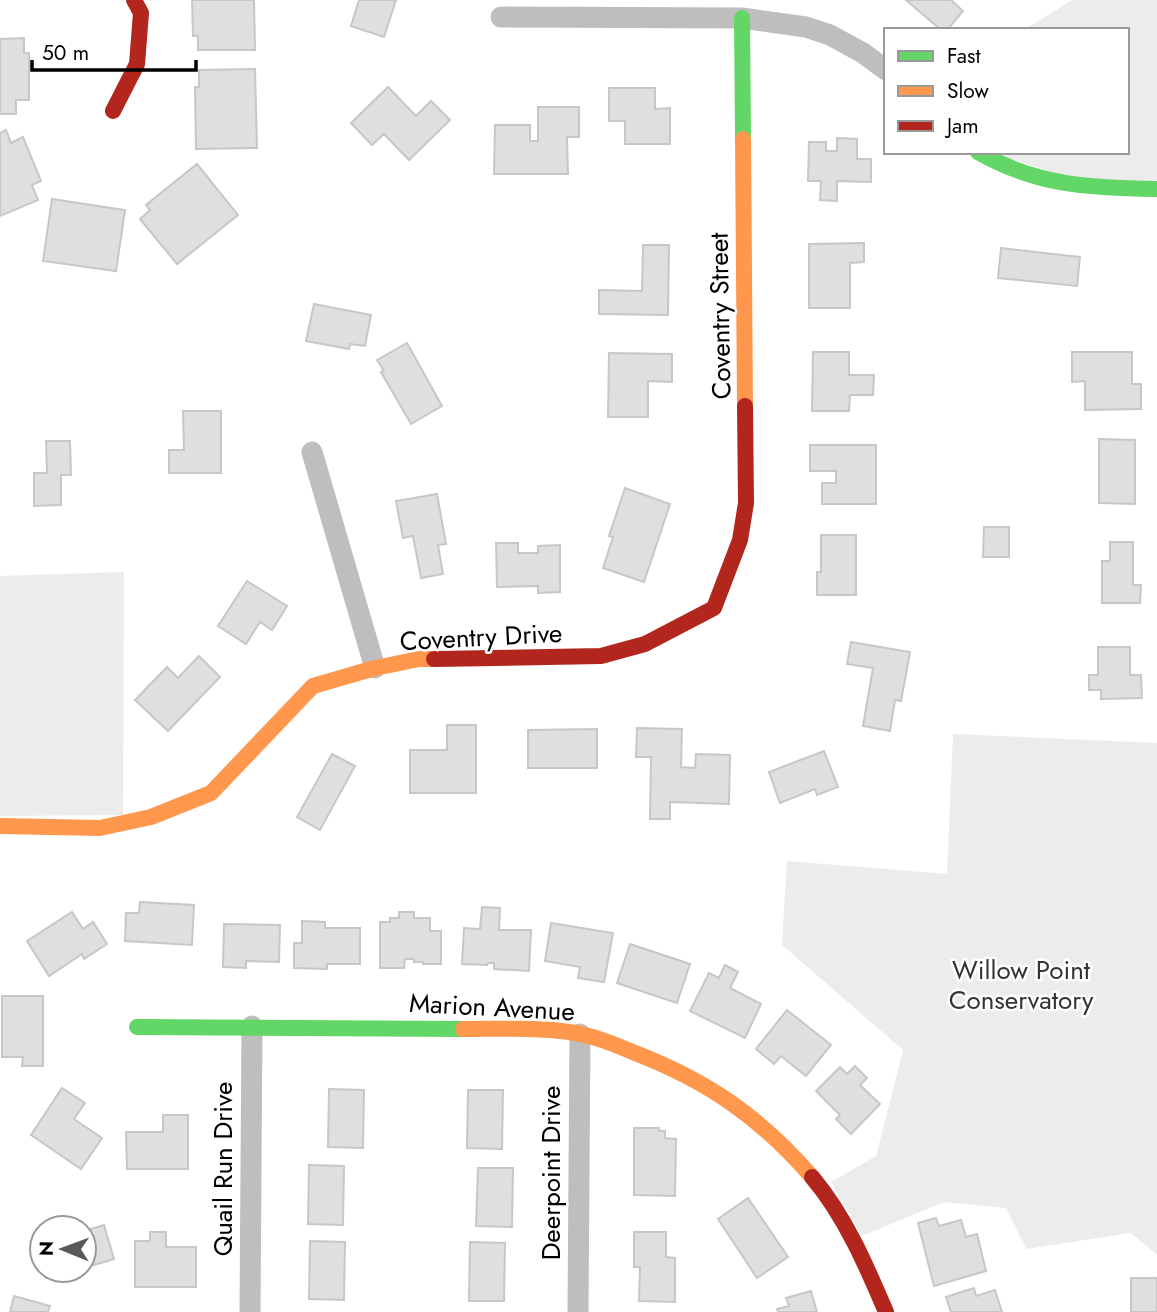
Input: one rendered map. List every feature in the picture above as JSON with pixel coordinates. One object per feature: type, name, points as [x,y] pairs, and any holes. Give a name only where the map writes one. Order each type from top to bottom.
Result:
[{"type":"street","points":[[113,111],[138,64],[141,13],[134,0]]},
{"type":"street","points":[[502,17],[741,18],[806,27],[830,35],[863,53],[884,69]]},
{"type":"street","name":"Coventry Street","points":[[714,608],[740,540],[746,503],[741,18]]},
{"type":"street","points":[[982,154],[1023,175],[1048,182],[1089,188],[1157,189]]},
{"type":"street","points":[[313,452],[375,668]]},
{"type":"street","name":"Coventry Drive","points":[[0,825],[100,828],[151,817],[211,793],[313,686],[375,668],[419,659],[601,656],[620,653],[656,640],[714,608]]},
{"type":"street","name":"Quail Run Drive","points":[[250,1312],[252,1026]]},
{"type":"street","name":"Marion Avenue","points":[[137,1027],[527,1028],[580,1034],[650,1057],[691,1076],[729,1099],[792,1152],[826,1195],[859,1246],[886,1312]]},
{"type":"street","name":"Deerpoint Drive","points":[[578,1312],[580,1034]]},
{"type":"green space","points":[[1072,0],[1157,0],[1157,185],[1089,184],[996,154],[1129,154],[1129,28],[1027,28]]},
{"type":"green space","points":[[124,572],[123,815],[0,816],[0,576]]},
{"type":"green space","name":"Willow Point Conservatory","points":[[953,734],[1157,743],[1157,1255],[1131,1233],[1026,1249],[1006,1208],[944,1202],[862,1236],[831,1182],[876,1156],[903,1050],[782,945],[787,861],[947,874]]},
{"type":"building","points":[[192,0],[254,0],[255,50],[198,50],[198,36],[193,36]]},
{"type":"building","points":[[359,0],[396,0],[384,37],[351,26]]},
{"type":"building","points":[[906,0],[951,0],[963,11],[949,28],[939,28]]},
{"type":"building","points":[[24,38],[24,53],[29,53],[29,100],[16,100],[16,114],[0,114],[0,39]]},
{"type":"building","points":[[255,69],[257,148],[196,149],[195,87],[199,87],[199,70]]},
{"type":"building","points":[[388,87],[416,116],[431,101],[450,120],[409,160],[384,134],[372,145],[351,123]]},
{"type":"building","points":[[609,88],[655,88],[655,109],[670,108],[670,144],[625,144],[625,121],[609,121]]},
{"type":"building","points":[[538,107],[579,107],[579,137],[567,137],[568,174],[494,174],[495,125],[530,125],[530,141],[538,141]]},
{"type":"building","points":[[6,130],[11,143],[23,137],[41,181],[32,185],[38,200],[0,216],[0,133]]},
{"type":"building","points":[[837,138],[857,139],[857,159],[871,159],[871,182],[837,181],[837,201],[820,200],[821,181],[808,181],[809,142],[826,142],[826,151],[837,151]]},
{"type":"building","points":[[197,164],[238,215],[177,264],[140,219],[150,210],[146,205]]},
{"type":"building","points":[[52,199],[125,210],[116,271],[43,261]]},
{"type":"building","points":[[864,243],[864,262],[850,263],[850,308],[809,308],[809,244]]},
{"type":"building","points":[[643,245],[669,245],[668,315],[599,314],[599,290],[642,291]]},
{"type":"building","points":[[1001,248],[1080,257],[1077,286],[998,278]]},
{"type":"building","points":[[314,304],[371,315],[365,346],[350,344],[349,349],[306,341]]},
{"type":"building","points":[[407,343],[442,406],[411,424],[377,360]]},
{"type":"building","points":[[813,352],[849,352],[849,375],[874,375],[873,395],[850,395],[849,411],[812,411]]},
{"type":"building","points":[[1072,352],[1132,352],[1132,384],[1141,384],[1141,409],[1085,410],[1085,381],[1072,382]]},
{"type":"building","points":[[609,353],[672,354],[672,382],[648,381],[648,417],[608,417]]},
{"type":"building","points":[[183,411],[221,411],[221,473],[169,473],[169,450],[184,450]]},
{"type":"building","points":[[1099,439],[1135,440],[1135,504],[1099,503]]},
{"type":"building","points":[[46,441],[70,441],[71,475],[61,475],[61,505],[34,506],[34,473],[47,473]]},
{"type":"building","points":[[810,445],[876,445],[876,504],[822,504],[822,483],[836,483],[836,471],[810,471]]},
{"type":"building","points":[[625,488],[670,504],[644,582],[603,568],[613,537],[609,536]]},
{"type":"building","points":[[437,494],[446,544],[438,545],[443,574],[421,578],[413,536],[403,538],[396,501]]},
{"type":"building","points":[[984,527],[1009,527],[1009,557],[983,557]]},
{"type":"building","points":[[821,535],[856,535],[856,595],[817,595],[817,572],[821,572]]},
{"type":"building","points":[[1110,542],[1133,542],[1133,585],[1141,585],[1140,603],[1102,603],[1102,561],[1110,561]]},
{"type":"building","points":[[496,543],[518,543],[518,553],[538,553],[538,546],[560,545],[560,592],[538,593],[538,586],[497,587]]},
{"type":"building","points":[[247,581],[287,606],[272,630],[260,622],[246,644],[218,626]]},
{"type":"building","points":[[851,642],[910,652],[901,701],[895,700],[890,731],[863,726],[873,668],[847,664]]},
{"type":"building","points":[[1098,647],[1130,647],[1130,675],[1141,675],[1142,698],[1101,699],[1101,690],[1089,690],[1089,675],[1098,675]]},
{"type":"building","points":[[199,656],[220,677],[168,731],[135,700],[167,667],[178,678]]},
{"type":"building","points":[[447,725],[476,725],[476,793],[410,793],[410,750],[447,750]]},
{"type":"building","points":[[637,728],[682,729],[681,767],[695,768],[696,754],[730,755],[729,804],[670,802],[670,819],[650,819],[651,757],[636,757]]},
{"type":"building","points":[[597,729],[597,768],[528,768],[528,730]]},
{"type":"building","points":[[824,751],[838,787],[817,795],[815,789],[780,803],[769,772]]},
{"type":"building","points":[[332,754],[355,766],[320,830],[297,817]]},
{"type":"building","points":[[140,902],[194,905],[192,945],[125,941],[126,913],[139,913]]},
{"type":"building","points":[[482,907],[500,908],[499,930],[531,930],[529,971],[494,969],[494,963],[462,964],[464,928],[480,929]]},
{"type":"building","points":[[72,912],[83,929],[93,922],[107,944],[84,959],[82,954],[49,976],[27,941]]},
{"type":"building","points":[[399,912],[414,912],[414,918],[430,918],[430,931],[441,931],[441,964],[423,964],[414,962],[414,959],[405,959],[404,968],[380,968],[380,922],[399,918]]},
{"type":"building","points":[[302,921],[325,922],[325,928],[360,928],[360,964],[327,964],[327,969],[294,968],[294,943],[302,943]]},
{"type":"building","points":[[551,923],[613,933],[604,982],[578,978],[580,967],[545,961]]},
{"type":"building","points":[[224,924],[280,925],[279,962],[246,961],[246,968],[223,967]]},
{"type":"building","points":[[630,944],[690,964],[677,1003],[617,983]]},
{"type":"building","points":[[725,965],[738,972],[730,988],[761,1004],[745,1038],[690,1011],[709,973],[719,978]]},
{"type":"building","points":[[2,996],[43,996],[43,1066],[22,1066],[23,1057],[2,1057]]},
{"type":"building","points":[[787,1010],[831,1045],[806,1076],[781,1056],[774,1064],[756,1049]]},
{"type":"building","points":[[855,1066],[867,1078],[860,1085],[880,1104],[851,1134],[836,1119],[840,1115],[816,1091],[840,1067],[847,1074]]},
{"type":"building","points":[[62,1088],[85,1103],[74,1119],[102,1138],[81,1169],[31,1135]]},
{"type":"building","points":[[329,1089],[364,1090],[363,1148],[328,1147]]},
{"type":"building","points":[[468,1090],[503,1090],[502,1149],[467,1148]]},
{"type":"building","points":[[163,1115],[188,1115],[188,1169],[127,1169],[126,1132],[163,1132]]},
{"type":"building","points":[[634,1128],[659,1128],[659,1131],[665,1131],[665,1138],[676,1139],[675,1196],[634,1195]]},
{"type":"building","points":[[309,1165],[344,1166],[343,1225],[308,1224]]},
{"type":"building","points":[[478,1168],[513,1168],[512,1227],[476,1226]]},
{"type":"building","points":[[748,1198],[788,1257],[757,1278],[718,1219]]},
{"type":"building","points":[[936,1218],[939,1226],[961,1220],[966,1237],[977,1234],[986,1271],[934,1286],[918,1223]]},
{"type":"building","points":[[104,1225],[114,1259],[98,1264],[98,1227]]},
{"type":"building","points":[[150,1232],[166,1232],[166,1247],[196,1247],[196,1287],[135,1287],[135,1241],[150,1241]]},
{"type":"building","points":[[634,1232],[666,1232],[666,1257],[675,1258],[675,1302],[639,1301],[640,1267],[634,1267]]},
{"type":"building","points":[[310,1241],[345,1242],[344,1300],[309,1299]]},
{"type":"building","points":[[470,1242],[505,1243],[504,1301],[469,1301]]},
{"type":"building","points":[[1131,1278],[1157,1278],[1157,1312],[1131,1312]]},
{"type":"building","points":[[974,1288],[976,1296],[995,1290],[1002,1312],[951,1312],[946,1297]]},
{"type":"building","points":[[811,1291],[817,1312],[778,1312],[777,1309],[789,1306],[786,1298]]},
{"type":"building","points":[[14,1296],[50,1306],[48,1312],[10,1312]]},
{"type":"traffic: fast","points":[[742,18],[743,139]]},
{"type":"traffic: fast","points":[[982,154],[1022,172],[1065,183],[1109,188],[1157,189]]},
{"type":"traffic: fast","points":[[137,1027],[463,1029]]},
{"type":"traffic: slow","points":[[743,139],[745,406]]},
{"type":"traffic: slow","points":[[0,826],[100,828],[151,817],[211,793],[313,686],[375,668],[419,659],[434,659]]},
{"type":"traffic: slow","points":[[463,1029],[529,1029],[578,1033],[611,1043],[661,1064],[732,1103],[773,1137],[812,1177]]},
{"type":"traffic: jam","points":[[113,111],[137,64],[141,13],[134,0]]},
{"type":"traffic: jam","points":[[434,659],[601,656],[645,644],[714,608],[740,540],[746,503],[745,406]]},
{"type":"traffic: jam","points":[[812,1177],[845,1224],[886,1312]]}]
